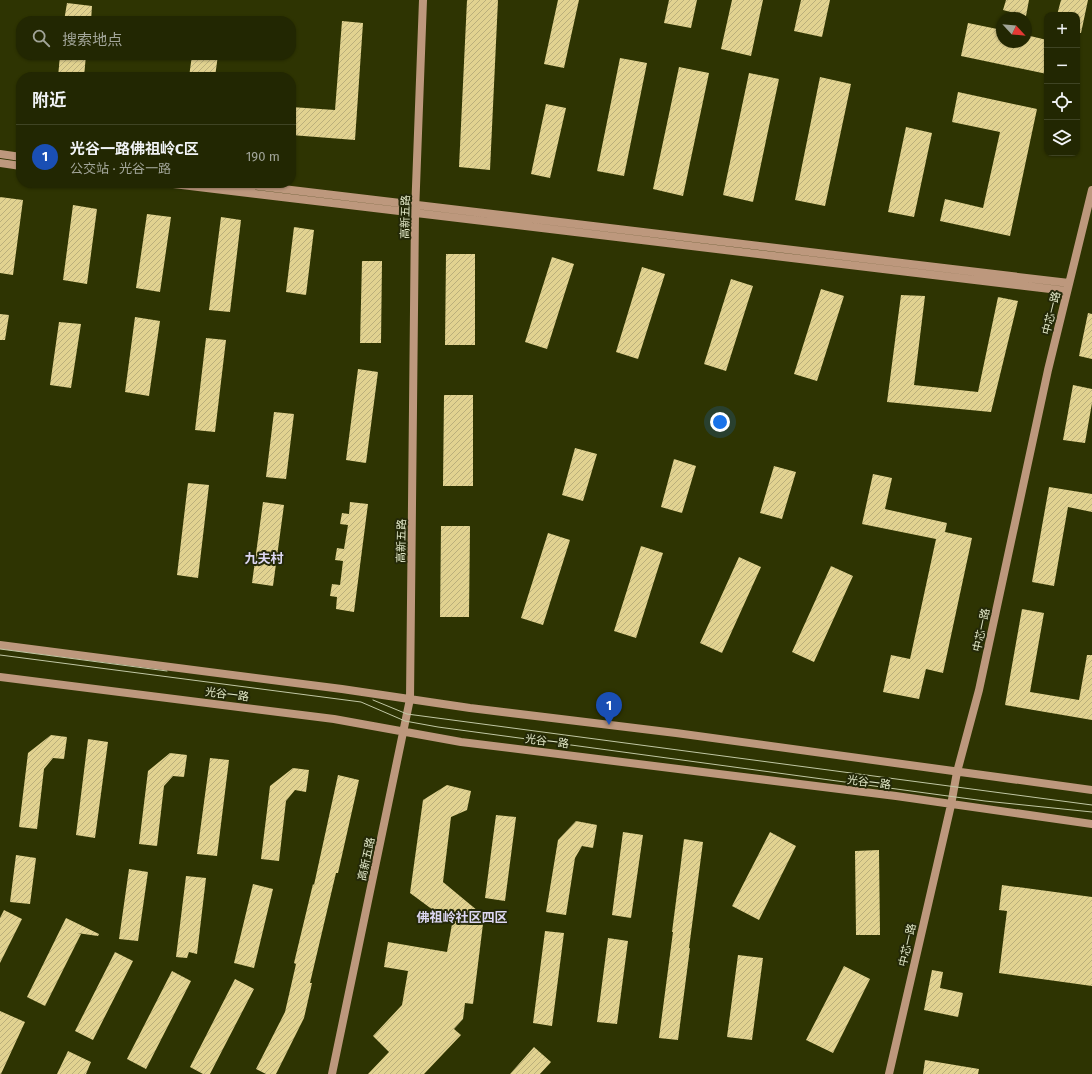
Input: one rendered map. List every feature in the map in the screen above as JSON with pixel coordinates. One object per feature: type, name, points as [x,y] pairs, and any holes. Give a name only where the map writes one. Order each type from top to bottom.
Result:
[{"type":"main road","name":"高新五路","points":[[332,1074],[410,699],[415,209],[423,0]]},
{"type":"main road","points":[[0,154],[16,157]]},
{"type":"main road","points":[[0,162],[16,165]]},
{"type":"main road","points":[[213,188],[415,209],[1068,287]]},
{"type":"main road","points":[[268,188],[415,209]]},
{"type":"main road","name":"中芯一路","points":[[889,1074],[957,772],[979,690],[1048,370],[1092,190]]},
{"type":"main road","name":"光谷一路","points":[[0,645],[676,733],[1092,790]]},
{"type":"main road","name":"光谷一路","points":[[0,677],[334,719],[461,742],[896,796],[1092,824]]},
{"type":"building","points":[[467,0],[498,0],[490,170],[459,167]]},
{"type":"building","points":[[558,0],[579,0],[564,68],[544,64]]},
{"type":"building","points":[[669,0],[697,0],[691,28],[664,23]]},
{"type":"building","points":[[732,0],[763,0],[751,56],[721,49]]},
{"type":"building","points":[[801,0],[830,0],[822,37],[794,31]]},
{"type":"building","points":[[1006,0],[1029,0],[1027,12],[1011,12],[1003,10]]},
{"type":"building","points":[[1061,0],[1088,0],[1081,33],[1080,12],[1058,12]]},
{"type":"building","points":[[67,3],[92,6],[91,16],[65,16]]},
{"type":"building","points":[[342,21],[363,23],[355,140],[296,135],[296,107],[335,110]]},
{"type":"building","points":[[968,23],[996,29],[996,48],[1032,48],[1032,36],[1044,39],[1044,73],[961,56]]},
{"type":"building","points":[[620,58],[647,63],[624,176],[597,171]]},
{"type":"building","points":[[60,60],[86,60],[84,72],[58,72]]},
{"type":"building","points":[[191,60],[217,60],[216,72],[190,72]]},
{"type":"building","points":[[679,67],[709,73],[683,196],[653,189]]},
{"type":"building","points":[[749,73],[779,79],[753,202],[723,195]]},
{"type":"building","points":[[820,77],[851,84],[825,206],[795,200]]},
{"type":"building","points":[[958,92],[1037,109],[1010,236],[940,221],[945,199],[983,208],[1000,132],[952,122]]},
{"type":"building","points":[[546,104],[566,108],[550,178],[531,174]]},
{"type":"building","points":[[906,127],[932,133],[914,217],[888,212]]},
{"type":"building","points":[[0,197],[23,200],[13,275],[0,273]]},
{"type":"building","points":[[73,205],[97,209],[87,284],[63,280]]},
{"type":"building","points":[[147,214],[171,217],[160,292],[136,288]]},
{"type":"building","points":[[221,217],[241,220],[230,312],[209,310]]},
{"type":"building","points":[[294,227],[314,230],[306,295],[286,292]]},
{"type":"building","points":[[446,254],[475,254],[475,345],[445,345]]},
{"type":"building","points":[[552,257],[574,264],[547,349],[525,342]]},
{"type":"building","points":[[362,261],[382,261],[381,343],[360,343]]},
{"type":"building","points":[[642,267],[665,274],[638,359],[616,352]]},
{"type":"building","points":[[731,279],[753,286],[726,371],[704,364]]},
{"type":"building","points":[[821,289],[844,296],[817,381],[794,374]]},
{"type":"building","points":[[901,295],[925,296],[914,385],[978,392],[998,297],[1018,301],[991,412],[887,402]]},
{"type":"building","points":[[1088,313],[1092,314],[1092,359],[1079,356]]},
{"type":"building","points":[[0,314],[9,315],[5,340],[0,340]]},
{"type":"building","points":[[135,317],[160,321],[149,396],[125,392]]},
{"type":"building","points":[[59,322],[81,324],[71,388],[50,385]]},
{"type":"building","points":[[206,338],[226,340],[215,432],[195,430]]},
{"type":"building","points":[[358,369],[378,372],[366,463],[346,460]]},
{"type":"building","points":[[1073,385],[1092,389],[1092,403],[1085,443],[1063,440]]},
{"type":"building","points":[[444,395],[473,395],[473,486],[443,486]]},
{"type":"building","points":[[274,412],[294,414],[286,479],[266,477]]},
{"type":"building","points":[[575,448],[597,454],[583,501],[562,495]]},
{"type":"building","points":[[674,459],[696,466],[682,513],[661,507]]},
{"type":"building","points":[[774,466],[796,472],[782,519],[760,513]]},
{"type":"building","points":[[873,474],[892,478],[885,509],[947,523],[945,532],[972,538],[943,673],[926,669],[919,699],[883,692],[891,655],[910,659],[936,539],[862,524]]},
{"type":"building","points":[[188,483],[209,485],[198,578],[177,575]]},
{"type":"building","points":[[1049,487],[1092,494],[1092,512],[1068,507],[1054,586],[1032,582]]},
{"type":"building","points":[[263,502],[284,505],[273,586],[252,583]]},
{"type":"building","points":[[350,502],[368,504],[354,612],[336,609],[337,597],[330,596],[332,584],[340,585],[343,561],[335,560],[337,548],[344,549],[348,525],[340,524],[342,513],[349,514]]},
{"type":"building","points":[[441,526],[470,526],[469,617],[440,617]]},
{"type":"building","points":[[548,533],[570,540],[543,625],[521,618]]},
{"type":"building","points":[[641,546],[663,553],[636,638],[614,631]]},
{"type":"building","points":[[739,557],[761,567],[722,653],[700,643]]},
{"type":"building","points":[[831,566],[853,576],[814,662],[792,652]]},
{"type":"building","points":[[1022,609],[1044,613],[1030,692],[1079,700],[1087,655],[1092,655],[1092,720],[1005,705]]},
{"type":"building","points":[[51,735],[67,737],[64,759],[53,758],[44,769],[37,829],[19,827],[28,753]]},
{"type":"building","points":[[88,739],[108,742],[95,838],[76,835]]},
{"type":"building","points":[[170,753],[187,755],[184,777],[173,776],[164,786],[157,846],[139,844],[148,771]]},
{"type":"building","points":[[210,758],[229,760],[217,856],[197,854]]},
{"type":"building","points":[[293,768],[309,770],[306,792],[295,790],[286,801],[279,861],[261,859],[270,786]]},
{"type":"building","points":[[338,775],[359,780],[338,873],[336,873],[310,983],[312,983],[304,1018],[276,1074],[266,1074],[256,1069],[285,1012],[296,964],[294,963],[313,884],[314,885]]},
{"type":"building","points":[[447,785],[471,791],[467,810],[451,817],[443,882],[484,916],[473,1004],[465,1003],[463,1019],[454,1029],[461,1035],[424,1074],[368,1074],[389,1052],[373,1036],[402,1005],[408,971],[384,967],[388,942],[447,952],[452,924],[410,893],[423,800]]},
{"type":"building","points":[[496,815],[516,817],[505,901],[485,898]]},
{"type":"building","points":[[576,821],[597,825],[593,848],[582,846],[575,858],[566,915],[546,912],[558,840]]},
{"type":"building","points":[[623,832],[643,835],[631,918],[612,915]]},
{"type":"building","points":[[770,832],[796,846],[759,920],[732,906]]},
{"type":"building","points":[[684,839],[703,842],[678,1040],[659,1038]]},
{"type":"building","points":[[879,850],[880,935],[856,935],[855,851]]},
{"type":"building","points":[[16,855],[36,858],[30,904],[10,902]]},
{"type":"building","points":[[129,869],[148,872],[138,941],[119,939]]},
{"type":"building","points":[[186,876],[206,878],[197,954],[189,952],[187,958],[176,957]]},
{"type":"building","points":[[253,884],[273,889],[254,968],[234,963]]},
{"type":"building","points":[[1002,885],[1092,897],[1092,986],[999,973],[1007,911],[999,910]]},
{"type":"building","points":[[4,910],[22,919],[0,963],[0,918]]},
{"type":"building","points":[[66,918],[99,934],[98,936],[77,933],[81,934],[45,1006],[27,997]]},
{"type":"building","points":[[545,931],[564,933],[552,1026],[533,1023]]},
{"type":"building","points":[[608,938],[628,941],[617,1024],[597,1022]]},
{"type":"building","points":[[115,952],[133,961],[93,1040],[75,1031]]},
{"type":"building","points":[[738,955],[763,958],[752,1040],[727,1037]]},
{"type":"building","points":[[844,966],[870,979],[833,1053],[806,1040]]},
{"type":"building","points":[[932,970],[943,972],[940,988],[963,993],[958,1017],[924,1010]]},
{"type":"building","points":[[172,971],[191,981],[146,1069],[127,1059]]},
{"type":"building","points":[[235,979],[254,989],[210,1074],[203,1074],[190,1067]]},
{"type":"building","points":[[0,1011],[25,1022],[1,1074],[0,1074]]},
{"type":"building","points":[[534,1047],[551,1062],[540,1074],[510,1074]]},
{"type":"building","points":[[68,1051],[91,1062],[86,1074],[57,1074]]},
{"type":"building","points":[[925,1060],[979,1069],[978,1074],[923,1074]]},
{"type":"tram line","points":[[0,649],[167,671]]},
{"type":"tram line","points":[[0,655],[361,702],[405,721],[438,727],[985,801],[1092,812]]},
{"type":"tram line","points":[[373,700],[407,714],[1092,805]]},
{"type":"place","name":"光谷一路佛祖岭C区","points":[[609,725]]},
{"type":"district","name":"九夫村","points":[[264,558]]},
{"type":"district","name":"佛祖岭社区四区","points":[[462,917]]}]
